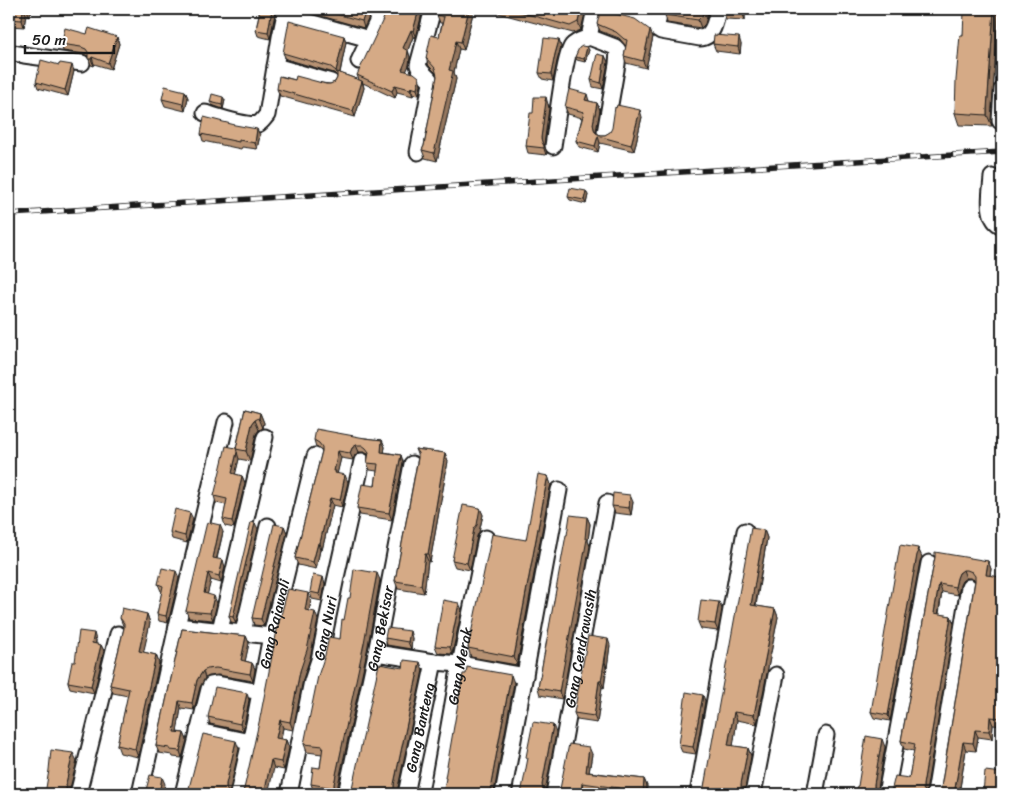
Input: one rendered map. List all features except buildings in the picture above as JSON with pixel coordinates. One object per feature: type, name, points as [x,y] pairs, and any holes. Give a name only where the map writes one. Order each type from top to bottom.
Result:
[{"type":"street","points":[[359,61],[383,9]]},
{"type":"street","points":[[418,152],[431,83],[421,73],[418,65],[433,9]]},
{"type":"street","points":[[589,37],[595,9]]},
{"type":"street","points":[[609,9],[641,17],[661,31],[705,38],[709,35],[716,21],[718,9]]},
{"type":"street","points":[[656,28],[661,9]]},
{"type":"street","points":[[205,113],[247,124],[257,124],[267,115],[285,12],[369,39]]},
{"type":"street","points":[[553,146],[570,48],[574,43],[589,37],[615,47],[618,50],[605,133]]},
{"type":"street","points":[[9,52],[82,63]]},
{"type":"street","points":[[275,66],[331,82]]},
{"type":"street","points":[[1000,121],[1002,90]]},
{"type":"street","points":[[992,178],[990,213],[995,222],[1002,226]]},
{"type":"street","points":[[140,794],[177,626],[226,422]]},
{"type":"street","points":[[220,630],[265,438]]},
{"type":"street","name":"Gang Rajawali","points":[[238,794],[271,636],[269,584],[314,456]]},
{"type":"street","name":"Gang Nuri","points":[[288,794],[312,681],[320,660],[362,461]]},
{"type":"street","name":"Gang Bekisar","points":[[346,794],[376,653],[412,464]]},
{"type":"street","points":[[503,794],[559,490]]},
{"type":"street","name":"Gang Cendrawasih","points":[[554,794],[607,503]]},
{"type":"street","points":[[243,632],[269,584],[268,526]]},
{"type":"street","points":[[698,794],[745,531]]},
{"type":"street","name":"Gang Merak","points":[[437,794],[460,664],[486,538]]},
{"type":"street","points":[[886,794],[929,563]]},
{"type":"street","points":[[935,794],[969,587]]},
{"type":"street","points":[[177,626],[271,636]]},
{"type":"street","points":[[78,794],[118,634]]},
{"type":"street","points":[[376,653],[460,664],[525,676]]},
{"type":"street","name":"Gang Banteng","points":[[406,794],[434,662]]},
{"type":"street","points":[[753,794],[776,675]]},
{"type":"street","points":[[183,794],[211,685],[217,684],[260,692]]},
{"type":"street","points":[[198,731],[250,742]]},
{"type":"street","points":[[816,794],[826,735]]},
{"type":"railway","points":[[9,214],[1002,152]]}]
